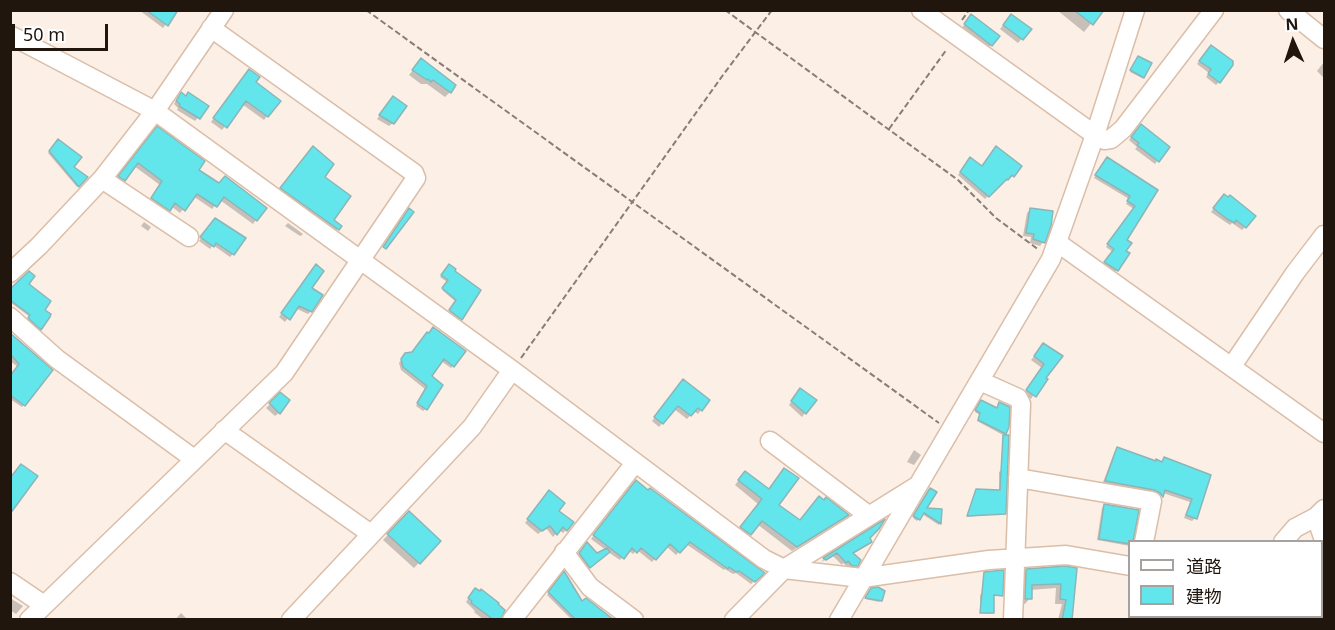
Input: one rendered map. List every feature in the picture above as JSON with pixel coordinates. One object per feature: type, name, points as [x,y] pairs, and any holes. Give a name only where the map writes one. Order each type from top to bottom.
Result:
[{"type":"street","points":[[10,273],[39,246],[102,178],[155,111],[224,10]]},
{"type":"street","points":[[921,10],[1104,140],[1111,139],[1123,129],[1214,10]]},
{"type":"street","points":[[839,620],[951,432],[1054,251],[1095,135],[1135,10]]},
{"type":"street","points":[[1288,10],[1324,39]]},
{"type":"street","points":[[29,620],[284,373],[414,182],[415,175],[211,28]]},
{"type":"street","points":[[10,34],[155,111],[512,369],[764,559],[784,569],[862,578],[1015,558],[1066,555],[1128,566]]},
{"type":"street","points":[[102,178],[189,237]]},
{"type":"street","points":[[1232,366],[1295,273],[1324,236]]},
{"type":"street","points":[[1054,251],[1232,366],[1324,433]]},
{"type":"street","points":[[10,317],[57,359],[194,459]]},
{"type":"street","points":[[291,620],[472,427],[512,369]]},
{"type":"street","points":[[980,381],[1018,398],[1021,404],[1013,620]]},
{"type":"street","points":[[224,430],[371,534]]},
{"type":"street","points":[[770,441],[868,515]]},
{"type":"street","points":[[512,620],[634,463]]},
{"type":"street","points":[[1018,478],[1152,501],[1144,540]]},
{"type":"street","points":[[734,620],[784,569],[918,486]]},
{"type":"street","points":[[1285,540],[1295,528],[1320,513],[1324,540]]},
{"type":"street","points":[[564,552],[590,587],[633,620]]},
{"type":"street","points":[[10,582],[44,605]]},
{"type":"path","points":[[366,10],[951,432]]},
{"type":"path","points":[[725,10],[958,180],[996,218],[1054,251]]},
{"type":"path","points":[[512,369],[772,10]]},
{"type":"path","points":[[889,129],[947,48],[959,23],[969,10]]},
{"type":"building","points":[[146,10],[178,10],[168,26]]},
{"type":"building","points":[[1074,10],[1104,10],[1093,25]]},
{"type":"building","points":[[971,14],[1000,36],[992,46],[964,24]]},
{"type":"building","points":[[1011,14],[1032,29],[1023,40],[1003,25]]},
{"type":"building","points":[[1211,45],[1233,61],[1233,65],[1220,83],[1208,74],[1211,69],[1199,61]]},
{"type":"building","points":[[1138,56],[1152,63],[1144,78],[1130,70]]},
{"type":"building","points":[[421,58],[456,85],[451,93],[433,80],[431,82],[412,70]]},
{"type":"building","points":[[249,69],[260,77],[256,82],[281,101],[268,117],[246,101],[227,128],[213,118]]},
{"type":"building","points":[[181,92],[186,96],[188,92],[209,106],[200,119],[179,106],[180,104],[176,101]]},
{"type":"building","points":[[393,96],[407,106],[394,124],[379,115]]},
{"type":"building","points":[[1141,124],[1170,147],[1159,162],[1137,145],[1139,143],[1131,137]]},
{"type":"building","points":[[157,126],[205,161],[199,170],[219,183],[225,176],[267,208],[257,221],[224,197],[217,207],[197,194],[185,211],[175,203],[170,211],[151,198],[162,181],[138,163],[125,181],[118,176]]},
{"type":"building","points":[[58,139],[82,157],[74,167],[88,177],[79,187],[49,151]]},
{"type":"building","points":[[313,146],[334,164],[325,177],[351,196],[334,220],[342,226],[339,230],[280,188]]},
{"type":"building","points":[[996,146],[1022,166],[1014,177],[1012,175],[1007,179],[989,197],[960,172],[970,157],[982,166]]},
{"type":"building","points":[[1107,157],[1158,190],[1127,240],[1132,243],[1126,251],[1130,253],[1118,271],[1104,262],[1114,249],[1107,244],[1135,206],[1127,201],[1130,196],[1095,175]]},
{"type":"building","points":[[1224,194],[1228,197],[1230,195],[1256,216],[1246,228],[1236,220],[1235,223],[1227,219],[1213,208]]},
{"type":"building","points":[[409,208],[414,212],[386,249],[383,247]]},
{"type":"building","points":[[1030,208],[1053,211],[1045,243],[1033,239],[1034,234],[1026,233]]},
{"type":"building","points":[[215,218],[246,238],[234,255],[216,243],[214,247],[200,237]]},
{"type":"building","points":[[316,264],[324,271],[312,288],[323,295],[312,312],[299,306],[290,320],[281,313]]},
{"type":"building","points":[[449,264],[481,290],[462,320],[449,310],[456,300],[442,288],[448,280],[441,275]]},
{"type":"building","points":[[29,271],[35,276],[29,284],[51,301],[45,310],[51,314],[50,317],[41,330],[28,318],[30,315],[10,300],[10,289]]},
{"type":"building","points":[[433,327],[466,351],[454,367],[444,359],[432,376],[443,385],[427,410],[417,403],[427,386],[403,367],[401,359],[405,353],[412,352]]},
{"type":"building","points":[[10,333],[53,370],[25,406],[10,395],[10,376],[19,364],[10,354]]},
{"type":"building","points":[[1043,343],[1063,356],[1046,378],[1048,379],[1036,397],[1026,390],[1044,364],[1034,356]]},
{"type":"building","points":[[683,379],[710,400],[702,411],[698,408],[691,416],[678,406],[663,424],[654,417]]},
{"type":"building","points":[[800,388],[817,400],[806,414],[791,401]]},
{"type":"building","points":[[280,392],[290,400],[280,414],[269,403]]},
{"type":"building","points":[[981,400],[997,408],[999,402],[1010,407],[1009,427],[1006,434],[978,420],[980,413],[975,410]]},
{"type":"building","points":[[1003,435],[1009,435],[1006,514],[967,516],[976,489],[1000,490]]},
{"type":"building","points":[[1117,447],[1156,461],[1156,459],[1162,462],[1164,457],[1211,475],[1197,519],[1186,515],[1192,499],[1165,490],[1163,497],[1154,490],[1105,481]]},
{"type":"building","points":[[21,464],[38,476],[10,514],[10,478]]},
{"type":"building","points":[[784,468],[799,478],[779,505],[800,520],[819,496],[824,500],[826,497],[849,515],[797,547],[762,521],[751,535],[740,527],[762,499],[738,480],[745,471],[769,489]]},
{"type":"building","points":[[636,480],[765,573],[755,582],[739,571],[736,572],[729,567],[728,569],[690,542],[680,553],[670,544],[656,560],[641,548],[637,553],[632,548],[624,559],[593,535]]},
{"type":"building","points":[[930,488],[937,492],[927,508],[942,509],[941,524],[924,513],[920,520],[913,516]]},
{"type":"building","points":[[549,490],[565,503],[559,511],[574,522],[567,531],[563,527],[557,535],[550,526],[542,531],[527,519]]},
{"type":"building","points":[[1104,504],[1139,510],[1133,540],[1128,540],[1128,544],[1099,539]]},
{"type":"building","points":[[409,511],[441,541],[420,564],[387,534]]},
{"type":"building","points":[[885,519],[870,538],[872,542],[853,553],[861,560],[858,566],[852,566],[848,561],[846,563],[837,553],[826,560],[823,558]]},
{"type":"building","points":[[587,542],[597,553],[607,548],[610,552],[590,568],[579,553]]},
{"type":"building","points":[[1065,566],[1077,568],[1072,620],[1062,620],[1066,600],[1060,599],[1061,584],[1032,585],[1032,599],[1025,599],[1026,569]]},
{"type":"building","points":[[1004,570],[1003,596],[994,595],[994,613],[980,613],[984,572]]},
{"type":"building","points":[[564,571],[582,601],[586,598],[614,620],[576,620],[548,592]]},
{"type":"building","points":[[878,587],[885,591],[882,601],[865,598],[871,588]]},
{"type":"building","points":[[475,588],[480,591],[481,589],[505,610],[501,620],[494,620],[471,603],[472,601],[468,598]]}]
